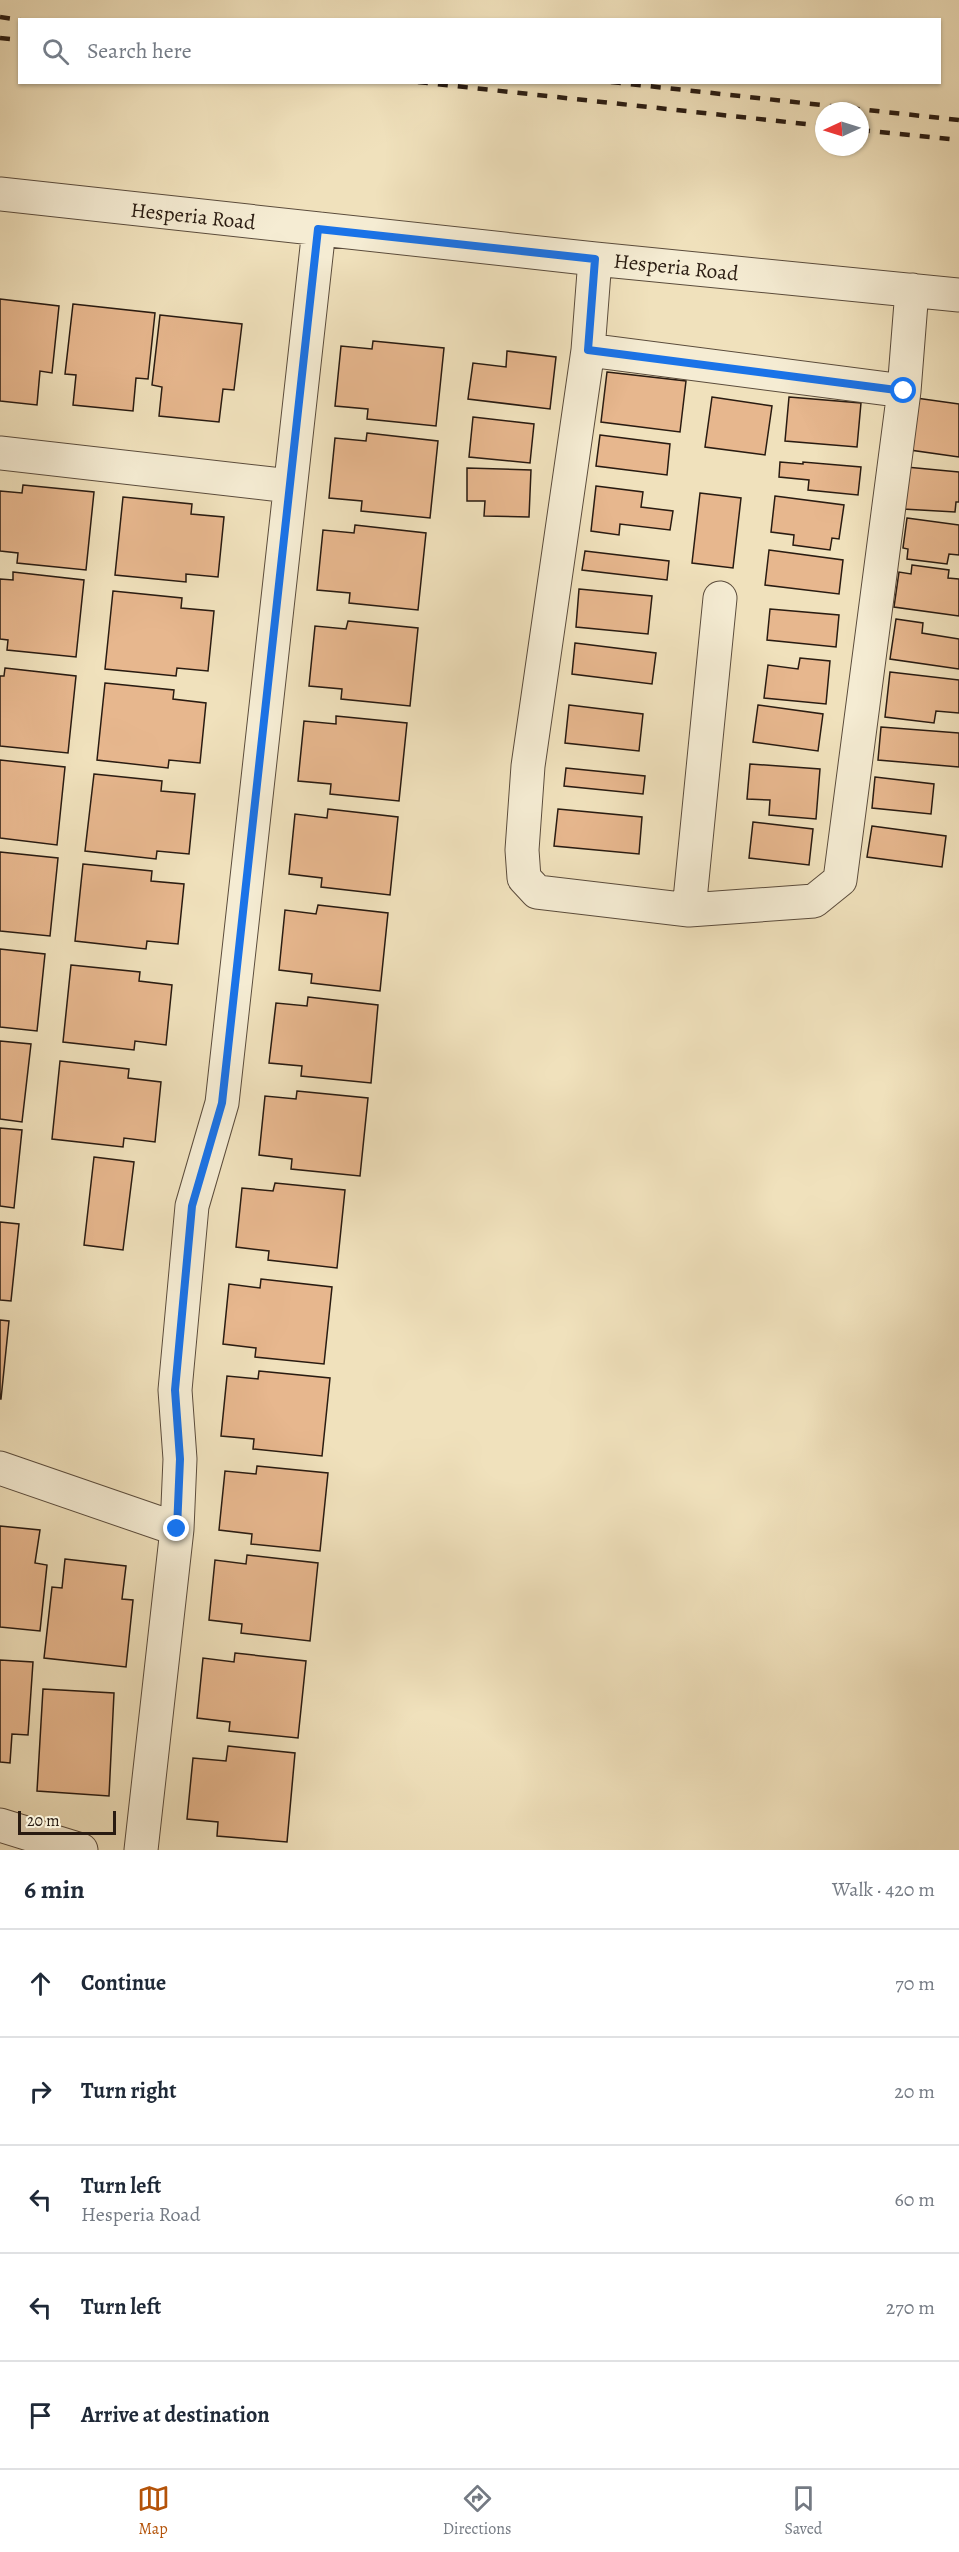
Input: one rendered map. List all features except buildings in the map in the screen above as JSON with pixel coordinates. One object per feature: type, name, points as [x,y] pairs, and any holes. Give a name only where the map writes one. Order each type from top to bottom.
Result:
[{"type":"street","name":"Hesperia Road","points":[[0,194],[595,259],[959,295]]},
{"type":"street","points":[[141,1850],[177,1529],[180,1459],[175,1390],[192,1206],[222,1103],[318,229]]},
{"type":"street","points":[[595,259],[588,350],[528,766],[522,850],[524,878],[537,892],[689,910],[814,901],[840,880],[904,391],[912,290]]},
{"type":"street","points":[[588,350],[904,391]]},
{"type":"street","points":[[0,453],[290,486]]},
{"type":"street","points":[[689,910],[720,598]]},
{"type":"street","points":[[0,1468],[177,1529]]},
{"type":"street","points":[[0,1825],[81,1850]]},
{"type":"railway","points":[[0,17],[18,20]]},
{"type":"railway","points":[[0,38],[18,40]]},
{"type":"railway","points":[[436,84],[815,125]]},
{"type":"railway","points":[[629,84],[959,120]]},
{"type":"railway","points":[[869,131],[959,140]]},
{"type":"route","points":[[177,1529],[180,1459],[175,1390],[178,1337],[192,1206],[222,1103],[318,229],[595,259],[588,350],[904,391]]}]
